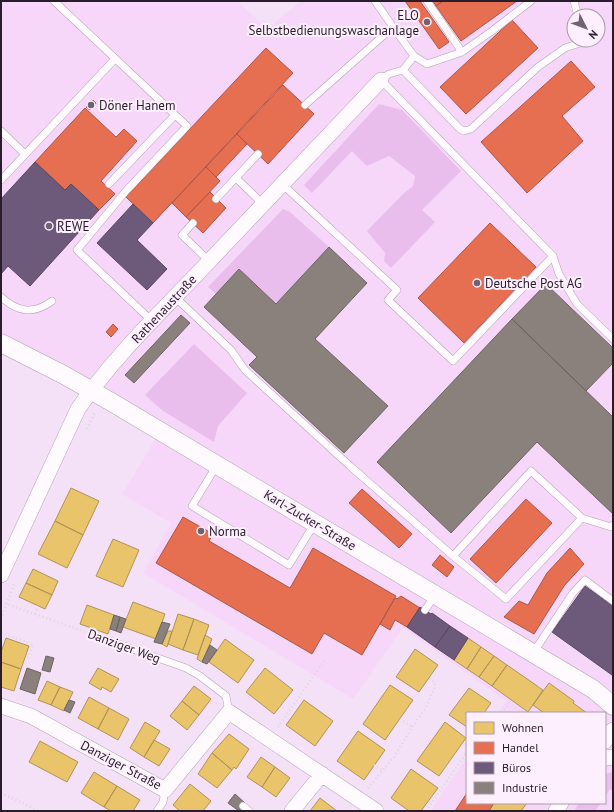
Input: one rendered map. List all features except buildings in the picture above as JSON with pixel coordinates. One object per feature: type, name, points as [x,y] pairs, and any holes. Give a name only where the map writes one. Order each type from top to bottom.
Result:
[{"type":"street","name":"Rathenaustraße","points":[[1,575],[78,409],[92,390],[112,365],[152,321],[381,80]]},
{"type":"street","name":"Karl-Zucker-Straße","points":[[1,343],[92,390],[593,689],[613,706]]},
{"type":"street","name":"Danziger Straße","points":[[1,706],[31,716],[165,790],[229,712]]},
{"type":"street","points":[[229,712],[376,811]]},
{"type":"street","points":[[606,740],[613,730]]},
{"type":"street","points":[[292,811],[322,774]]},
{"type":"lane","points":[[54,1],[187,126],[126,191],[77,250],[152,321]]},
{"type":"lane","points":[[375,1],[414,56],[427,64],[462,52],[531,1]]},
{"type":"lane","points":[[427,1],[462,52]]},
{"type":"lane","points":[[305,105],[393,27]]},
{"type":"lane","points":[[402,70],[460,129],[464,131],[471,129],[538,67],[566,48]]},
{"type":"lane","points":[[414,56],[402,70],[389,74],[381,80],[552,256],[559,274],[577,304],[613,339]]},
{"type":"lane","points":[[1,180],[115,59]]},
{"type":"lane","points":[[110,184],[175,115]]},
{"type":"lane","points":[[1,131],[25,154]]},
{"type":"lane","points":[[216,199],[258,154]]},
{"type":"lane","points":[[236,178],[263,204]]},
{"type":"lane","points":[[282,184],[397,290],[388,300],[453,361],[552,256]]},
{"type":"lane","points":[[193,223],[182,235],[209,261]]},
{"type":"lane","points":[[1,297],[20,309],[33,310],[43,308],[52,301]]},
{"type":"lane","points":[[175,297],[231,350],[245,370],[350,466],[506,600],[582,518]]},
{"type":"lane","points":[[217,465],[192,506],[289,565],[315,523]]},
{"type":"lane","points":[[453,556],[531,471],[582,518],[611,527],[613,525]]},
{"type":"lane","points":[[533,653],[573,593],[585,580],[613,601]]},
{"type":"lane","points":[[425,610],[435,595]]},
{"type":"lane","name":"Danziger Weg","points":[[96,636],[186,668],[200,676],[226,696],[229,712]]},
{"type":"lane","points":[[157,811],[163,802],[165,790]]},
{"type":"lane","points":[[243,806],[249,811]]},
{"type":"path","name":"Danziger Weg","points":[[1,602],[96,636]]},
{"type":"path","points":[[35,614],[38,606]]},
{"type":"path","points":[[1,633],[33,644],[29,656],[25,658]]},
{"type":"path","points":[[270,739],[326,658]]},
{"type":"path","points":[[359,799],[394,757],[425,709],[434,690],[435,683],[428,678]]},
{"type":"path","points":[[503,712],[509,703],[521,712],[524,709]]},
{"type":"path","points":[[400,719],[412,727]]},
{"type":"path","points":[[426,811],[466,753]]},
{"type":"path","points":[[374,765],[383,771]]},
{"type":"path","points":[[1,793],[39,811]]},
{"type":"shaded area","points":[[1,1],[237,1],[267,29],[301,1],[613,1],[613,811],[430,811],[466,758],[466,804],[606,804],[606,712],[499,712],[506,701],[403,628],[353,699],[143,573],[171,523],[122,494],[163,427],[1,339]]},
{"type":"shaded area","points":[[379,104],[402,110],[461,171],[422,210],[435,222],[391,268],[384,261],[385,253],[367,231],[402,195],[413,186],[415,176],[389,156],[367,166],[352,151],[312,193],[304,185]]},
{"type":"shaded area","points":[[283,209],[290,212],[329,247],[276,304],[239,270],[216,294],[208,287]]},
{"type":"shaded area","points":[[194,344],[247,393],[218,426],[214,442],[163,411],[145,395]]},
{"type":"shaded area","points":[[613,772],[613,791],[610,789],[606,795],[606,774]]},
{"type":"shaded area","points":[[578,804],[600,804],[595,811],[574,811]]},
{"type":"place","name":"ELO Selbstbedienungswaschanlage","points":[[427,22]]},
{"type":"place","name":"Döner Hanem","points":[[91,105]]},
{"type":"place","name":"REWE","points":[[49,226]]},
{"type":"place","name":"Deutsche Post AG","points":[[477,283]]},
{"type":"place","name":"Norma","points":[[201,531]]}]
